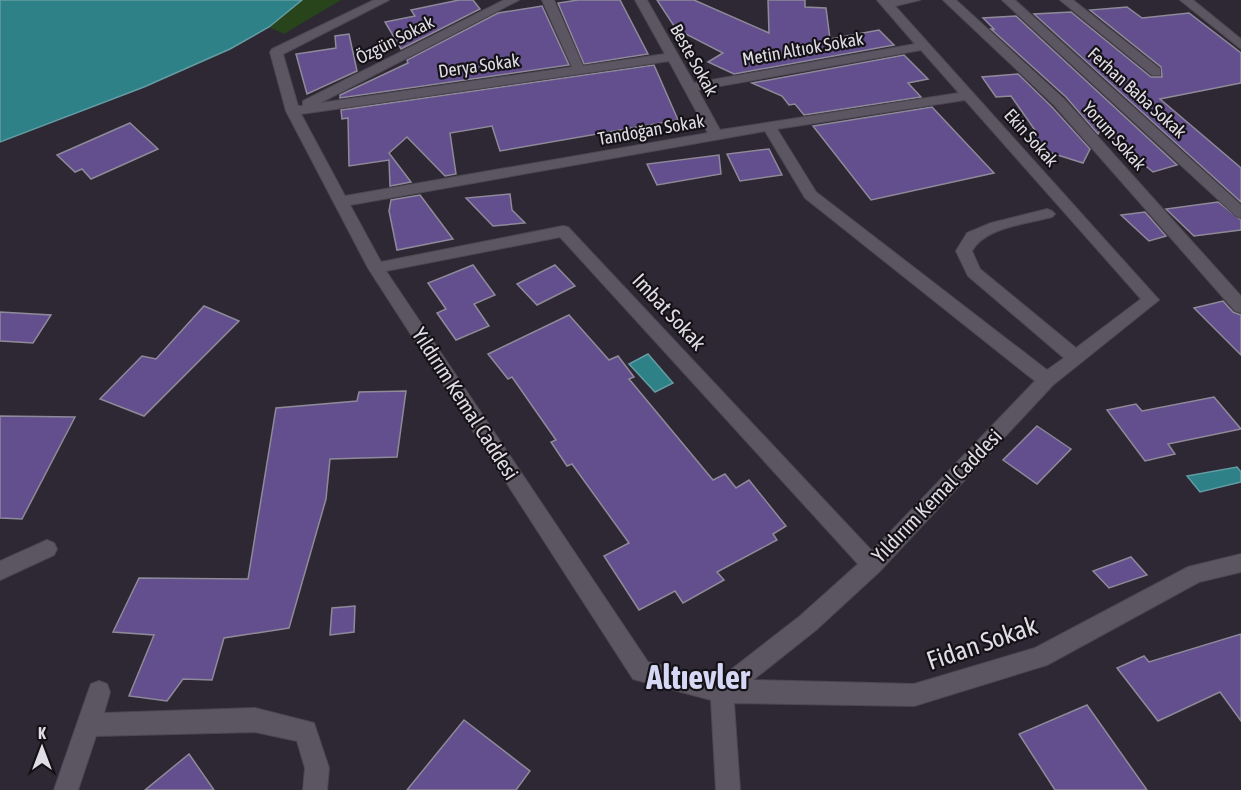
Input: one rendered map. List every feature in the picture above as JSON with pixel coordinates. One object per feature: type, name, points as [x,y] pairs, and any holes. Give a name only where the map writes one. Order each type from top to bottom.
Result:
[{"type":"street","name":"Yıldırım Kemal Caddesi","points":[[383,0],[276,52],[292,111],[376,268],[641,670],[722,691],[808,623],[872,565],[1047,380],[1151,300]]},
{"type":"street","name":"Özgün Sokak","points":[[292,111],[513,0]]},
{"type":"street","points":[[548,0],[579,70]]},
{"type":"street","name":"Beste Sokak","points":[[640,0],[717,137]]},
{"type":"street","points":[[885,2],[914,0]]},
{"type":"street","name":"Yorum Sokak","points":[[949,0],[1059,102],[1241,307]]},
{"type":"street","name":"Ferhan Baba Sokak","points":[[1008,0],[1241,213]]},
{"type":"street","points":[[1066,0],[1156,72]]},
{"type":"street","points":[[1186,0],[1241,45]]},
{"type":"street","name":"Ekin Sokak","points":[[885,2],[1151,300]]},
{"type":"street","name":"Metin Altıok Sokak","points":[[688,88],[923,46]]},
{"type":"street","name":"Derya Sokak","points":[[292,111],[671,57]]},
{"type":"street","name":"Tandoğan Sokak","points":[[340,202],[769,126],[969,95]]},
{"type":"street","points":[[769,126],[810,195],[1047,380]]},
{"type":"street","points":[[1047,214],[996,227],[972,237],[964,250],[974,272],[1076,358]]},
{"type":"street","name":"Imbat Sokak","points":[[376,268],[563,231],[872,565]]},
{"type":"street","points":[[0,571],[47,549]]},
{"type":"street","name":"Fidan Sokak","points":[[722,691],[914,695],[1039,657],[1195,574],[1241,563]]},
{"type":"street","points":[[722,691],[728,790]]},
{"type":"street","points":[[66,790],[99,692]]},
{"type":"street","points":[[88,725],[255,720],[306,731],[317,768],[315,790]]},
{"type":"green space","points":[[302,0],[341,0],[284,34],[269,27]]},
{"type":"water","points":[[0,0],[302,0],[269,27],[230,49],[144,87],[0,142]]},
{"type":"water","points":[[648,354],[673,383],[655,392],[629,364]]},
{"type":"water","points":[[1237,467],[1241,472],[1241,482],[1200,492],[1187,476]]},
{"type":"building","points":[[459,0],[473,0],[480,9],[401,49],[385,22],[415,16],[411,10]]},
{"type":"building","points":[[578,0],[620,0],[648,54],[584,64],[558,3]]},
{"type":"building","points":[[657,0],[694,0],[769,33],[768,0],[805,0],[805,7],[826,8],[830,39],[879,30],[894,45],[734,74],[708,62],[723,53],[676,29]]},
{"type":"building","points":[[542,6],[569,65],[340,98],[340,95],[408,63],[407,60],[498,13]]},
{"type":"building","points":[[1127,7],[1142,18],[1189,13],[1241,53],[1241,83],[1160,99],[1241,168],[1241,202],[1034,14],[1071,12],[1151,77],[1162,77],[1161,67],[1090,10]]},
{"type":"building","points":[[1016,16],[1177,165],[1153,172],[1101,129],[1098,134],[1066,97],[991,29],[994,29],[983,18]]},
{"type":"building","points":[[349,34],[357,71],[307,94],[296,54],[336,48],[335,36]]},
{"type":"building","points":[[904,55],[928,79],[908,83],[921,97],[804,115],[795,104],[789,105],[782,96],[752,83]]},
{"type":"building","points":[[654,65],[678,120],[500,151],[492,126],[450,133],[456,174],[445,176],[407,137],[389,153],[411,182],[390,186],[389,160],[349,166],[348,118],[342,119],[341,110]]},
{"type":"building","points":[[1018,74],[1090,149],[1083,163],[1029,146],[1037,133],[1011,96],[996,97],[982,77]]},
{"type":"building","points":[[932,107],[994,173],[871,200],[813,126]]},
{"type":"building","points":[[130,123],[158,149],[91,179],[82,169],[75,172],[57,155]]},
{"type":"building","points":[[769,149],[782,175],[740,181],[727,154]]},
{"type":"building","points":[[719,155],[721,174],[657,185],[647,164]]},
{"type":"building","points":[[510,194],[512,210],[525,223],[493,226],[466,198]]},
{"type":"building","points":[[420,195],[453,239],[397,250],[389,211],[391,200]]},
{"type":"building","points":[[1218,202],[1241,220],[1241,230],[1194,236],[1166,209]]},
{"type":"building","points":[[1145,212],[1166,236],[1149,241],[1121,215]]},
{"type":"building","points":[[473,265],[495,295],[474,304],[489,326],[456,340],[437,313],[446,309],[428,283]]},
{"type":"building","points":[[555,265],[575,286],[537,305],[517,284]]},
{"type":"building","points":[[1223,301],[1233,312],[1241,315],[1241,355],[1194,308]]},
{"type":"building","points":[[204,306],[239,321],[144,416],[100,399],[142,356],[156,359]]},
{"type":"building","points":[[0,312],[51,315],[33,343],[0,341]]},
{"type":"building","points":[[569,315],[609,360],[618,356],[634,377],[629,379],[713,480],[725,474],[736,488],[749,480],[786,526],[773,534],[777,540],[717,572],[724,580],[683,603],[675,591],[639,610],[604,556],[629,543],[572,464],[567,466],[551,442],[556,440],[512,377],[508,379],[488,354]]},
{"type":"building","points":[[406,391],[397,457],[330,459],[326,499],[289,628],[224,638],[212,680],[183,679],[167,701],[129,696],[154,635],[113,632],[139,578],[248,579],[276,408],[357,401],[359,392]]},
{"type":"building","points":[[1214,397],[1241,429],[1168,444],[1175,454],[1145,461],[1107,410],[1136,404],[1142,411]]},
{"type":"building","points":[[0,416],[75,417],[22,519],[0,518]]},
{"type":"building","points":[[1037,426],[1071,449],[1037,484],[1003,460]]},
{"type":"building","points":[[1131,557],[1147,575],[1109,588],[1093,571]]},
{"type":"building","points":[[355,606],[354,632],[330,635],[332,608]]},
{"type":"building","points":[[1241,634],[1241,721],[1220,692],[1158,721],[1117,668],[1144,656],[1149,662]]},
{"type":"building","points":[[1087,705],[1147,790],[1055,790],[1019,734]]},
{"type":"building","points":[[464,720],[530,771],[516,790],[407,790]]},
{"type":"building","points":[[189,754],[214,790],[145,790]]},
{"type":"district","name":"Altıevler","points":[[698,677]]}]
